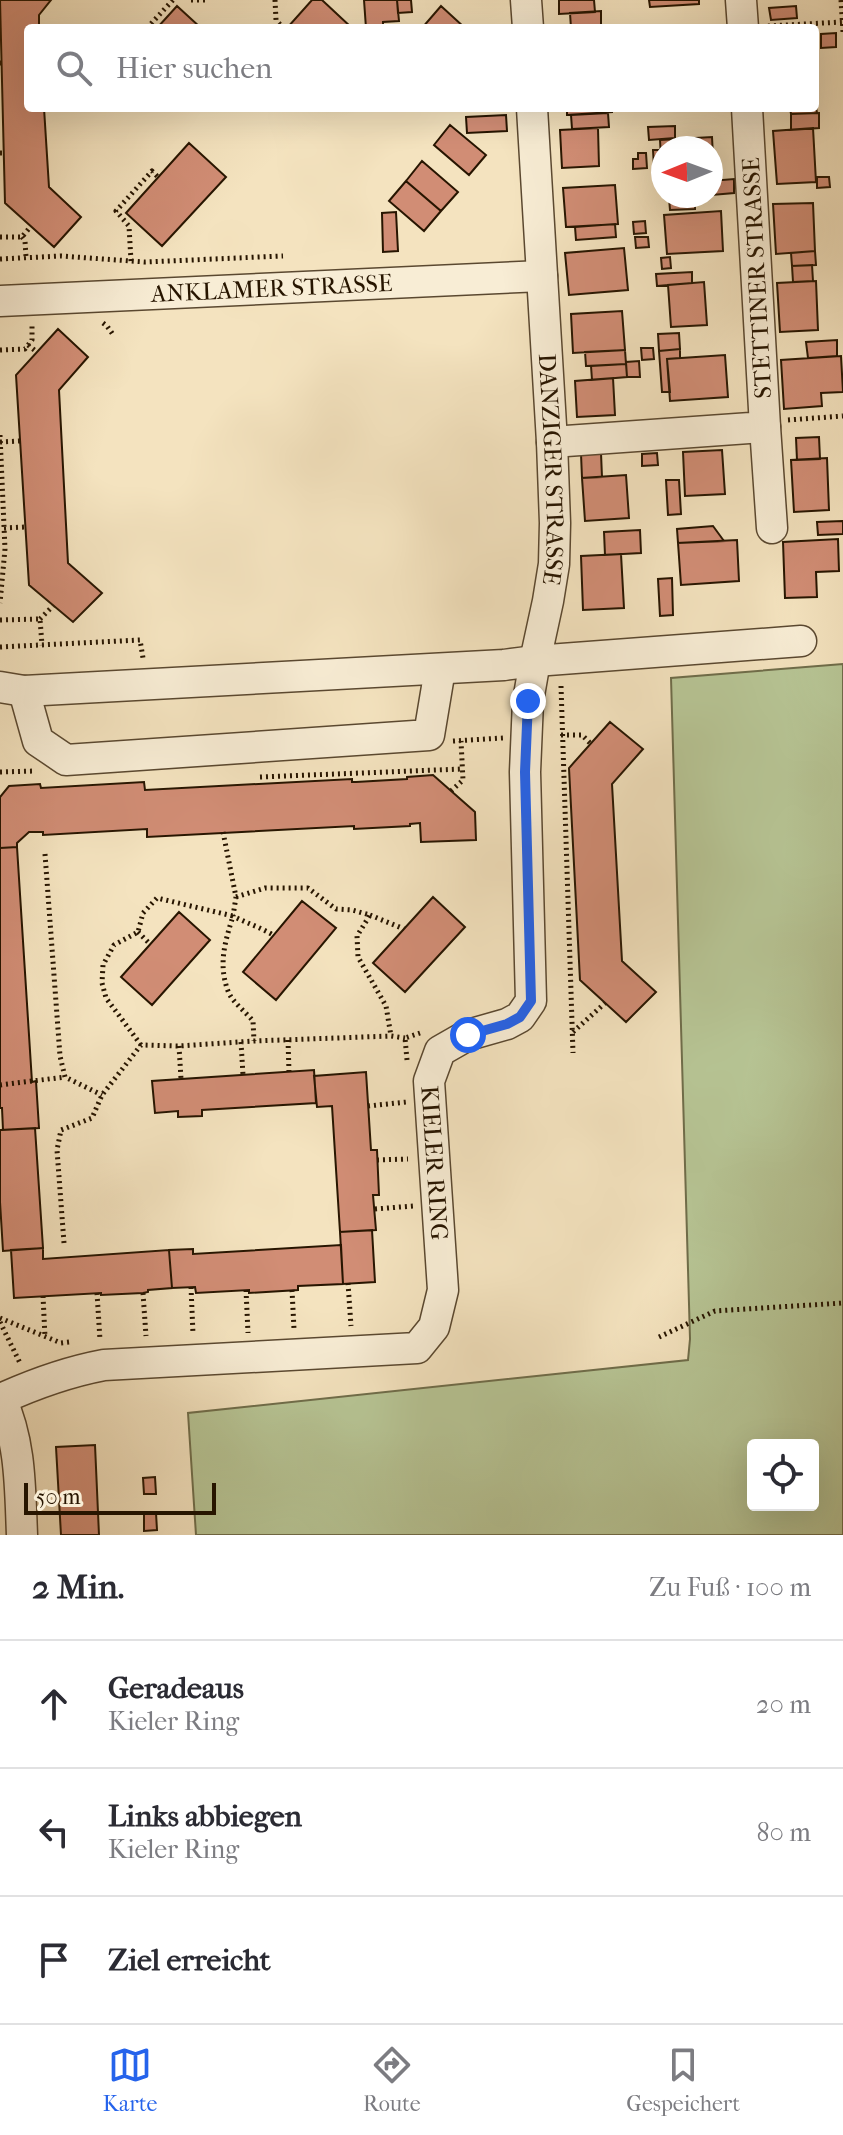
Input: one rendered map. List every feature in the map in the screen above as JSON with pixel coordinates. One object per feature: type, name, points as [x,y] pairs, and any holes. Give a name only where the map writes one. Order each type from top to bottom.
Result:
[{"type":"street","points":[[526,0],[528,24]]},
{"type":"street","points":[[741,0],[741,24]]},
{"type":"street","name":"DANZIGER STRASSE","points":[[532,112],[555,523],[554,564],[548,601],[548,660]]},
{"type":"street","name":"STETTINER STRASSE","points":[[552,442],[765,425],[747,112]]},
{"type":"street","name":"ANKLAMER STRASSE","points":[[0,301],[542,276]]},
{"type":"street","points":[[765,425],[772,528]]},
{"type":"street","points":[[440,669],[429,735],[66,760],[38,741],[12,689],[440,669],[801,641]]},
{"type":"street","name":"KIELER RING","points":[[0,1399],[71,1372],[104,1365],[417,1348],[434,1327],[443,1290],[429,1081],[434,1040],[507,1024],[520,1017],[531,1001],[525,772],[528,701],[548,660]]},
{"type":"street","points":[[0,1399],[15,1436],[9,1468],[22,1535]]},
{"type":"path","points":[[151,24],[173,0]]},
{"type":"path","points":[[191,0],[205,0]]},
{"type":"path","points":[[275,0],[276,20],[280,24]]},
{"type":"path","points":[[841,0],[843,32]]},
{"type":"path","points":[[808,24],[842,22]]},
{"type":"path","points":[[131,261],[129,226],[116,211],[152,171],[158,177]]},
{"type":"path","points":[[22,237],[31,226]]},
{"type":"path","points":[[0,237],[22,237]]},
{"type":"path","points":[[22,237],[26,257]]},
{"type":"path","points":[[0,259],[61,256],[145,262],[283,256]]},
{"type":"path","points":[[0,350],[25,349],[32,340],[31,317]]},
{"type":"path","points":[[28,345],[37,352]]},
{"type":"path","points":[[765,425],[843,416]]},
{"type":"path","points":[[0,435],[5,549],[0,603]]},
{"type":"path","points":[[0,442],[20,441]]},
{"type":"path","points":[[4,528],[25,527]]},
{"type":"path","points":[[0,620],[40,619],[53,606]]},
{"type":"path","points":[[40,619],[42,645]]},
{"type":"path","points":[[0,647],[140,640],[147,684]]},
{"type":"path","points":[[548,660],[569,826],[573,1053]]},
{"type":"path","points":[[499,751],[500,724]]},
{"type":"path","points":[[451,791],[463,780],[461,741]]},
{"type":"path","points":[[223,832],[236,897],[222,949],[224,970],[229,994],[253,1021],[254,1041]]},
{"type":"path","points":[[45,854],[60,1056],[65,1077]]},
{"type":"path","points":[[236,897],[265,888],[308,888],[336,909],[370,915],[404,929]]},
{"type":"path","points":[[141,1045],[106,998],[102,983],[103,965],[114,945],[138,932],[143,913],[157,898],[233,916],[273,935]]},
{"type":"path","points":[[370,915],[357,936],[358,957],[386,1006],[391,1036]]},
{"type":"path","points":[[569,917],[577,917]]},
{"type":"path","points":[[138,932],[150,944]]},
{"type":"path","points":[[572,1032],[605,1003]]},
{"type":"path","points":[[141,1045],[391,1036],[434,1040]]},
{"type":"path","points":[[405,1038],[434,1040]]},
{"type":"path","points":[[405,1038],[407,1070]]},
{"type":"path","points":[[288,1040],[289,1072]]},
{"type":"path","points":[[241,1042],[243,1075]]},
{"type":"path","points":[[64,1243],[57,1150],[61,1130],[92,1118],[102,1095],[141,1045]]},
{"type":"path","points":[[179,1046],[181,1079]]},
{"type":"path","points":[[0,1085],[65,1077],[102,1095]]},
{"type":"path","points":[[368,1106],[409,1102],[410,1116]]},
{"type":"path","points":[[377,1160],[413,1159]]},
{"type":"path","points":[[375,1209],[415,1206],[416,1219]]},
{"type":"path","points":[[348,1283],[351,1329],[365,1328]]},
{"type":"path","points":[[191,1287],[193,1336]]},
{"type":"path","points":[[235,1335],[248,1334],[246,1290]]},
{"type":"path","points":[[292,1290],[294,1332]]},
{"type":"path","points":[[87,1341],[101,1341],[97,1293]]},
{"type":"path","points":[[143,1293],[147,1339]]},
{"type":"path","points":[[43,1296],[45,1337]]},
{"type":"path","points":[[659,1337],[715,1311],[843,1303]]},
{"type":"path","points":[[0,1320],[31,1386]]},
{"type":"path","points":[[0,1320],[61,1343],[74,1342]]},
{"type":"green space","points":[[843,664],[843,1535],[196,1535],[188,1413],[688,1360],[690,1339],[671,678]]},
{"type":"building","points":[[0,0],[51,0],[39,15],[39,24],[24,24],[24,112],[44,112],[49,187],[81,217],[54,247],[5,203]]},
{"type":"building","points":[[312,0],[322,0],[348,24],[291,24]]},
{"type":"building","points":[[364,0],[397,0],[399,21],[366,24]]},
{"type":"building","points":[[397,0],[411,0],[412,12],[398,13]]},
{"type":"building","points":[[559,0],[594,0],[595,12],[559,14]]},
{"type":"building","points":[[649,0],[699,0],[699,4],[650,7]]},
{"type":"building","points":[[177,6],[197,24],[161,24]]},
{"type":"building","points":[[441,6],[461,24],[425,24]]},
{"type":"building","points":[[796,6],[797,18],[771,20],[769,8]]},
{"type":"building","points":[[601,11],[601,24],[571,24],[570,13]]},
{"type":"building","points":[[836,33],[836,47],[821,48],[821,34]]},
{"type":"building","points":[[567,112],[612,112],[567,115]]},
{"type":"building","points":[[608,113],[609,127],[572,129],[571,115]]},
{"type":"building","points":[[819,113],[819,128],[791,130],[791,114]]},
{"type":"building","points":[[506,115],[507,131],[467,133],[466,117]]},
{"type":"building","points":[[450,125],[486,155],[469,175],[434,145]]},
{"type":"building","points":[[675,126],[675,136],[651,136],[649,140],[648,127]]},
{"type":"building","points":[[598,128],[599,166],[562,168],[560,130]]},
{"type":"building","points":[[813,128],[816,182],[777,184],[773,131]]},
{"type":"building","points":[[189,143],[226,177],[162,246],[126,213]]},
{"type":"building","points":[[638,153],[646,153],[647,168],[633,169],[633,159],[638,159]]},
{"type":"building","points":[[422,161],[458,192],[441,211],[406,181]]},
{"type":"building","points":[[817,177],[829,177],[830,187],[817,188]]},
{"type":"building","points":[[734,179],[734,193],[723,194],[723,180]]},
{"type":"building","points":[[406,181],[441,211],[424,231],[389,201]]},
{"type":"building","points":[[615,185],[618,224],[566,227],[563,188]]},
{"type":"building","points":[[813,203],[815,251],[776,254],[773,204]]},
{"type":"building","points":[[721,211],[723,251],[667,254],[664,215]]},
{"type":"building","points":[[396,212],[398,251],[383,252],[382,213]]},
{"type":"building","points":[[645,221],[646,233],[634,234],[633,222]]},
{"type":"building","points":[[615,224],[616,237],[576,240],[575,227]]},
{"type":"building","points":[[635,237],[648,237],[649,247],[636,248]]},
{"type":"building","points":[[624,248],[628,290],[569,295],[565,253]]},
{"type":"building","points":[[815,251],[816,265],[792,266],[791,253]]},
{"type":"building","points":[[670,257],[671,268],[662,269],[661,258]]},
{"type":"building","points":[[812,265],[813,281],[793,282],[792,266]]},
{"type":"building","points":[[692,272],[692,283],[657,286],[656,274]]},
{"type":"building","points":[[816,281],[818,330],[780,332],[777,283]]},
{"type":"building","points":[[704,282],[707,325],[671,327],[668,285]]},
{"type":"building","points":[[622,311],[625,350],[573,353],[571,314]]},
{"type":"building","points":[[58,329],[88,357],[59,390],[68,563],[102,593],[73,622],[29,585],[16,375]]},
{"type":"building","points":[[679,333],[680,349],[659,351],[658,334]]},
{"type":"building","points":[[837,340],[837,356],[808,358],[806,342]]},
{"type":"building","points":[[641,348],[653,348],[654,359],[642,360]]},
{"type":"building","points":[[680,349],[680,358],[667,359],[670,392],[662,392],[659,351]]},
{"type":"building","points":[[625,350],[626,364],[586,366],[585,352]]},
{"type":"building","points":[[725,355],[728,397],[670,401],[667,359]]},
{"type":"building","points":[[841,356],[843,392],[821,393],[822,406],[784,409],[781,360]]},
{"type":"building","points":[[639,361],[640,377],[627,377],[626,362]]},
{"type":"building","points":[[626,364],[627,377],[592,380],[591,366]]},
{"type":"building","points":[[613,378],[615,415],[577,417],[575,381]]},
{"type":"building","points":[[819,437],[820,459],[797,460],[796,438]]},
{"type":"building","points":[[722,450],[725,494],[685,496],[683,452]]},
{"type":"building","points":[[601,453],[602,477],[582,478],[581,454]]},
{"type":"building","points":[[657,453],[658,465],[642,466],[642,454]]},
{"type":"building","points":[[827,458],[829,510],[794,512],[791,460]]},
{"type":"building","points":[[626,475],[629,518],[585,521],[582,478]]},
{"type":"building","points":[[666,480],[679,480],[681,514],[668,515]]},
{"type":"building","points":[[843,521],[843,534],[818,535],[817,522]]},
{"type":"building","points":[[713,526],[724,541],[678,543],[677,529]]},
{"type":"building","points":[[640,530],[641,553],[605,555],[604,532]]},
{"type":"building","points":[[838,539],[839,571],[816,572],[817,597],[785,598],[783,542]]},
{"type":"building","points":[[737,540],[739,581],[681,585],[678,543]]},
{"type":"building","points":[[621,554],[624,608],[583,610],[581,556]]},
{"type":"building","points":[[672,578],[673,615],[660,616],[658,579]]},
{"type":"building","points":[[610,722],[643,749],[612,784],[622,961],[656,992],[626,1022],[580,980],[569,768]]},
{"type":"building","points":[[433,775],[475,812],[476,840],[421,842],[420,823],[354,829],[354,826],[147,837],[147,829],[43,835],[43,832],[29,832],[17,843],[17,847],[0,848],[0,797],[9,786],[40,784],[41,788],[144,782],[145,790],[352,779],[356,782]]},
{"type":"building","points":[[17,847],[32,1082],[36,1081],[39,1128],[3,1130],[0,1108],[0,848]]},
{"type":"building","points":[[433,897],[465,927],[405,992],[373,963]]},
{"type":"building","points":[[302,901],[336,928],[276,1000],[243,972]]},
{"type":"building","points":[[179,912],[210,940],[152,1005],[121,977]]},
{"type":"building","points":[[314,1070],[316,1103],[202,1110],[202,1116],[178,1117],[178,1111],[155,1113],[152,1081]]},
{"type":"building","points":[[366,1072],[371,1150],[377,1150],[379,1195],[373,1195],[376,1230],[340,1232],[332,1106],[317,1107],[314,1076]]},
{"type":"building","points":[[35,1128],[43,1248],[3,1251],[0,1130]]},
{"type":"building","points":[[372,1230],[375,1282],[343,1284],[340,1232]]},
{"type":"building","points":[[341,1245],[343,1284],[249,1293],[249,1290],[196,1293],[195,1287],[172,1288],[169,1250],[193,1249],[193,1254]]},
{"type":"building","points":[[43,1248],[43,1259],[169,1250],[172,1288],[143,1293],[14,1298],[11,1250]]},
{"type":"building","points":[[95,1445],[99,1535],[61,1535],[56,1447]]},
{"type":"building","points":[[155,1477],[156,1494],[144,1494],[143,1478]]},
{"type":"building","points":[[156,1513],[157,1530],[144,1531],[144,1514]]},
{"type":"route","points":[[468,1035],[520,1017],[531,1001],[525,772],[528,701]]}]
